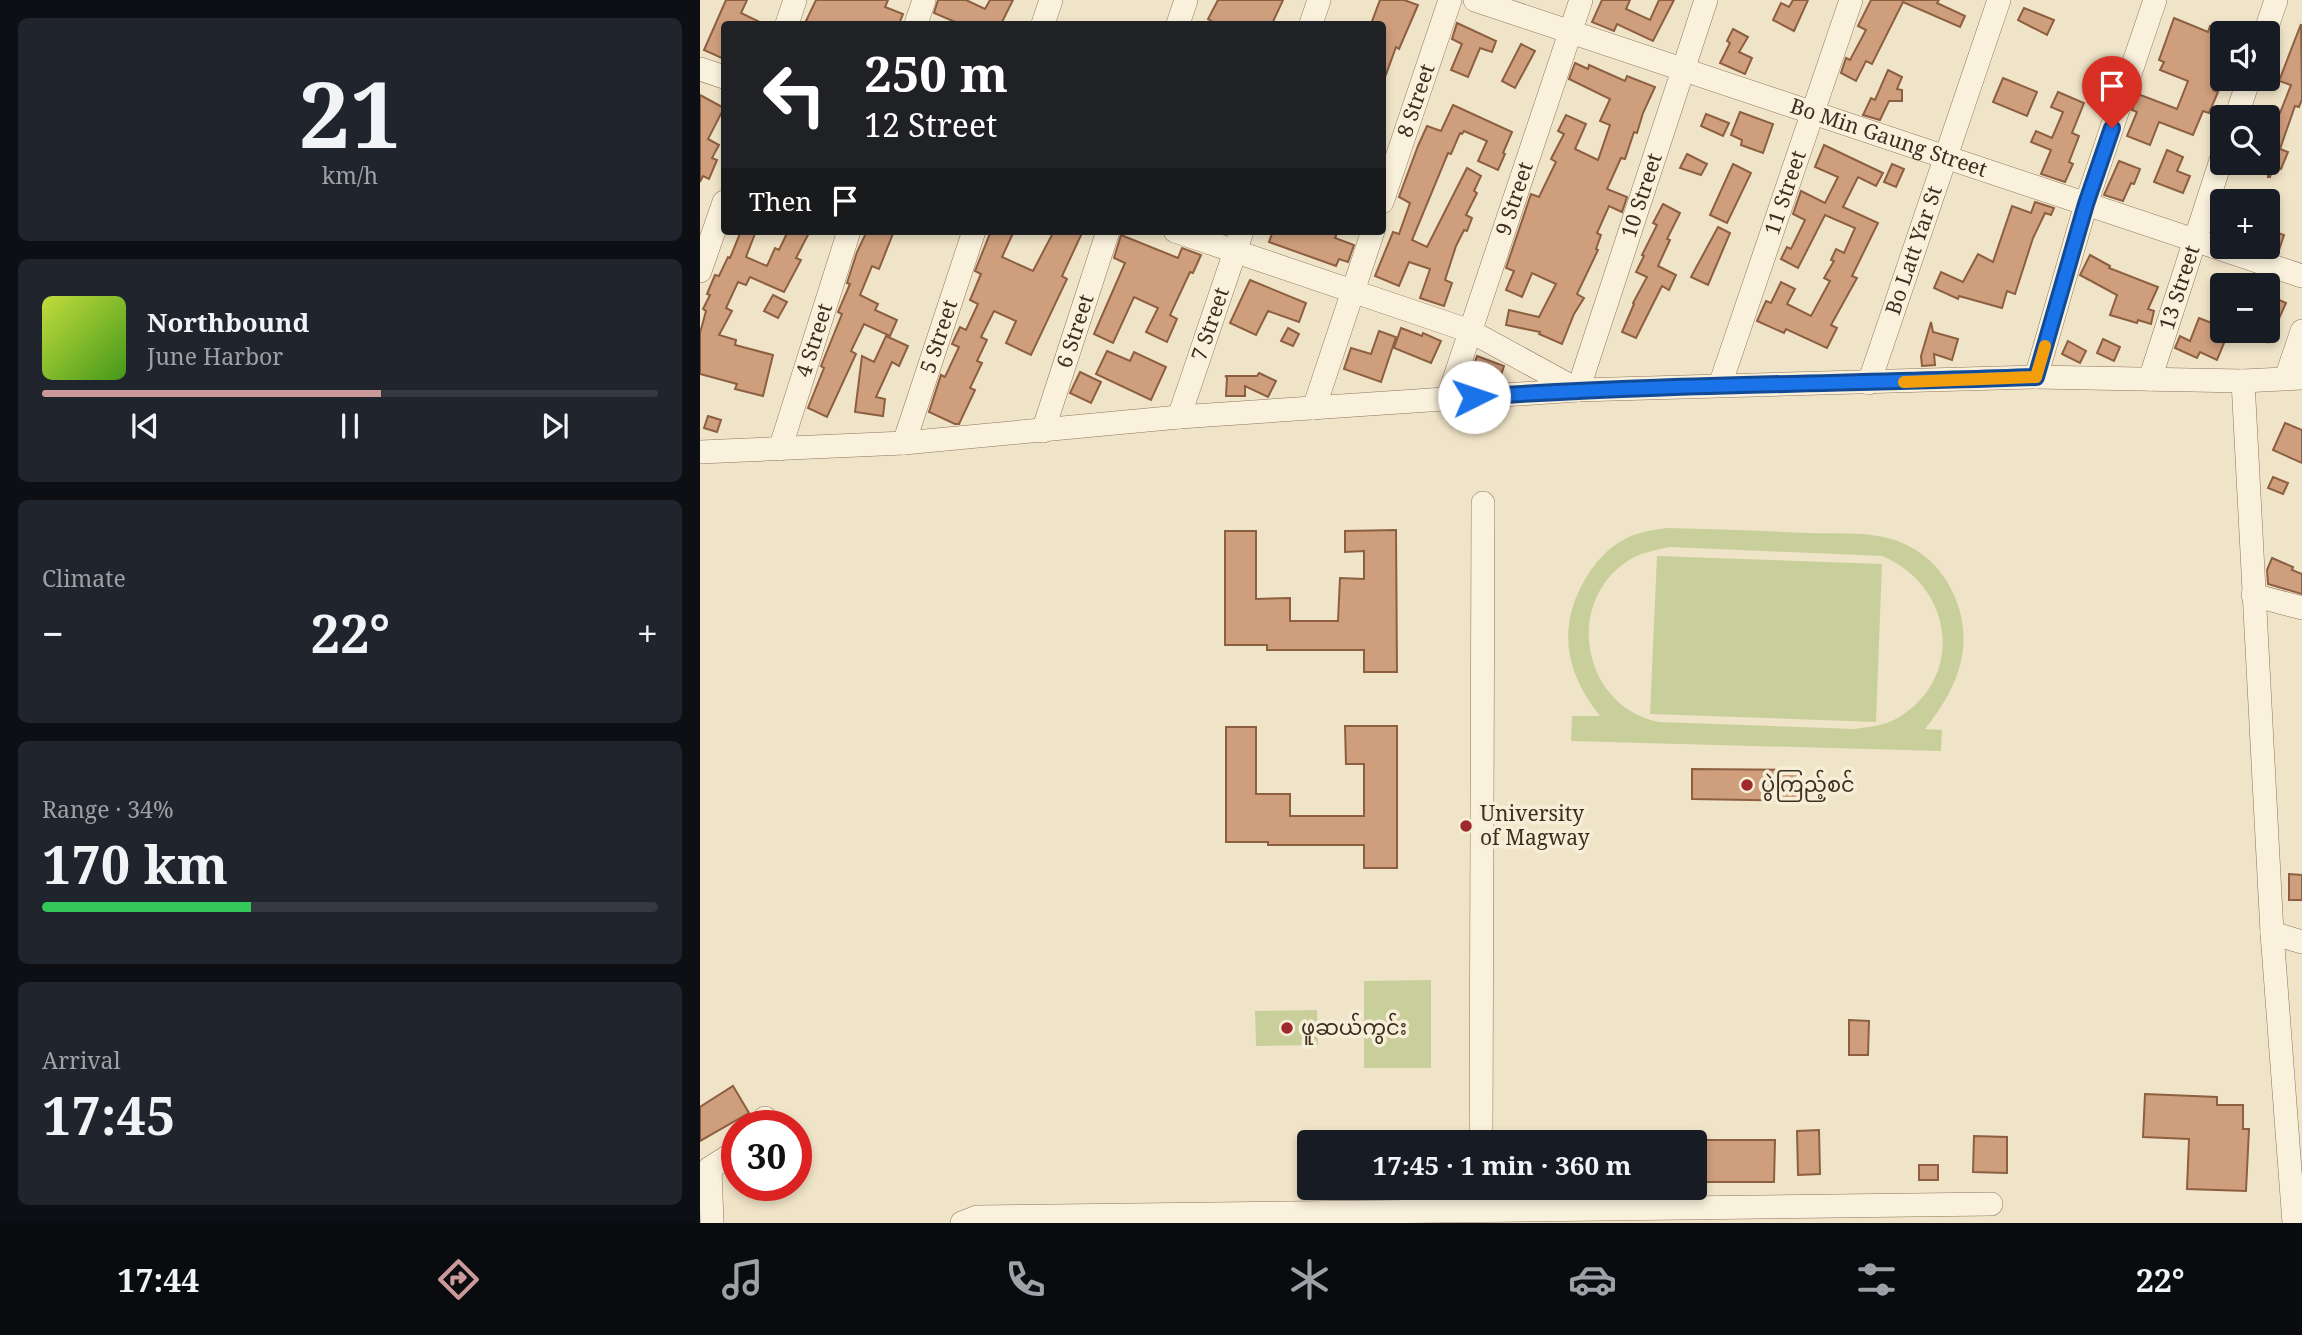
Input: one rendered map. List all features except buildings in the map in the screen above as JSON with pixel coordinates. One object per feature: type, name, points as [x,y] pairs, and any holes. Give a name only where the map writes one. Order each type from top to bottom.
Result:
[{"type":"street","points":[[788,21],[795,0]]},
{"type":"street","points":[[917,21],[924,0]]},
{"type":"street","points":[[1044,21],[1052,0]]},
{"type":"street","points":[[1179,21],[1186,0]]},
{"type":"street","points":[[1312,21],[1319,0]]},
{"type":"street","name":"8 Street","points":[[1386,190],[1450,0]]},
{"type":"street","name":"Bo Min Gaung Street","points":[[1475,0],[2302,276]]},
{"type":"street","name":"9 Street","points":[[1448,398],[1581,0]]},
{"type":"street","name":"10 Street","points":[[1578,390],[1706,0]]},
{"type":"street","name":"11 Street","points":[[1720,385],[1851,0]]},
{"type":"street","name":"Bo Latt Yar St","points":[[1869,383],[1999,0]]},
{"type":"street","points":[[2036,377],[2086,204],[2155,0]]},
{"type":"street","points":[[2269,21],[2276,0]]},
{"type":"street","points":[[700,69],[721,76]]},
{"type":"street","name":"13 Street","points":[[2150,379],[2216,175]]},
{"type":"street","points":[[700,271],[721,211]]},
{"type":"street","name":"4 Street","points":[[780,449],[848,235]]},
{"type":"street","name":"5 Street","points":[[904,443],[973,235]]},
{"type":"street","name":"6 Street","points":[[1043,431],[1107,235]]},
{"type":"street","points":[[1200,235],[1238,241],[1353,291],[1470,331],[1578,390]]},
{"type":"street","points":[[1314,408],[1372,235]]},
{"type":"street","name":"7 Street","points":[[1179,417],[1238,241]]},
{"type":"street","points":[[700,452],[904,443],[1179,417],[1578,390],[2036,377],[2243,381],[2294,378],[2302,331]]},
{"type":"street","points":[[2243,381],[2272,933],[2294,1223]]},
{"type":"street","points":[[1481,1130],[1483,503]]},
{"type":"street","points":[[2253,595],[2302,608]]},
{"type":"street","points":[[2272,933],[2302,942]]},
{"type":"street","points":[[2291,1191],[2302,1156]]},
{"type":"street","points":[[712,1223],[710,1168],[721,1161]]},
{"type":"street","points":[[962,1223],[977,1217],[1481,1207],[1992,1204]]},
{"type":"green space","points":[[1667,528],[1867,535],[1900,542],[1931,561],[1951,589],[1963,629],[1957,675],[1944,703],[1925,729],[1942,730],[1941,751],[1571,741],[1572,716],[1600,716],[1579,684],[1569,651],[1570,616],[1584,581],[1612,547],[1635,535]],"holes":[[[1670,547],[1882,556],[1906,570],[1924,588],[1937,610],[1942,634],[1941,658],[1933,681],[1918,702],[1896,719],[1854,729],[1659,722],[1633,712],[1613,696],[1598,675],[1590,651],[1589,626],[1595,601],[1608,578],[1639,555]]]},
{"type":"green space","points":[[1657,556],[1882,564],[1876,722],[1650,714]]},
{"type":"green space","points":[[1431,980],[1431,1068],[1364,1068],[1364,981]]},
{"type":"green space","name":"ဖူဆယ်ကွင်း","points":[[1317,1010],[1318,1045],[1256,1046],[1255,1011]]},
{"type":"slow traffic","points":[[1904,382],[2036,377],[2045,346]]},
{"type":"place","name":"ပွဲကြည့်စင်","points":[[1747,785]]},
{"type":"place","name":"University of Magway","points":[[1466,826]]},
{"type":"place","name":"ဖူဆယ်ကွင်း","points":[[1287,1028]]},
{"type":"route","points":[[1474,397],[1655,387],[2036,377],[2086,204],[2112,128]]}]
